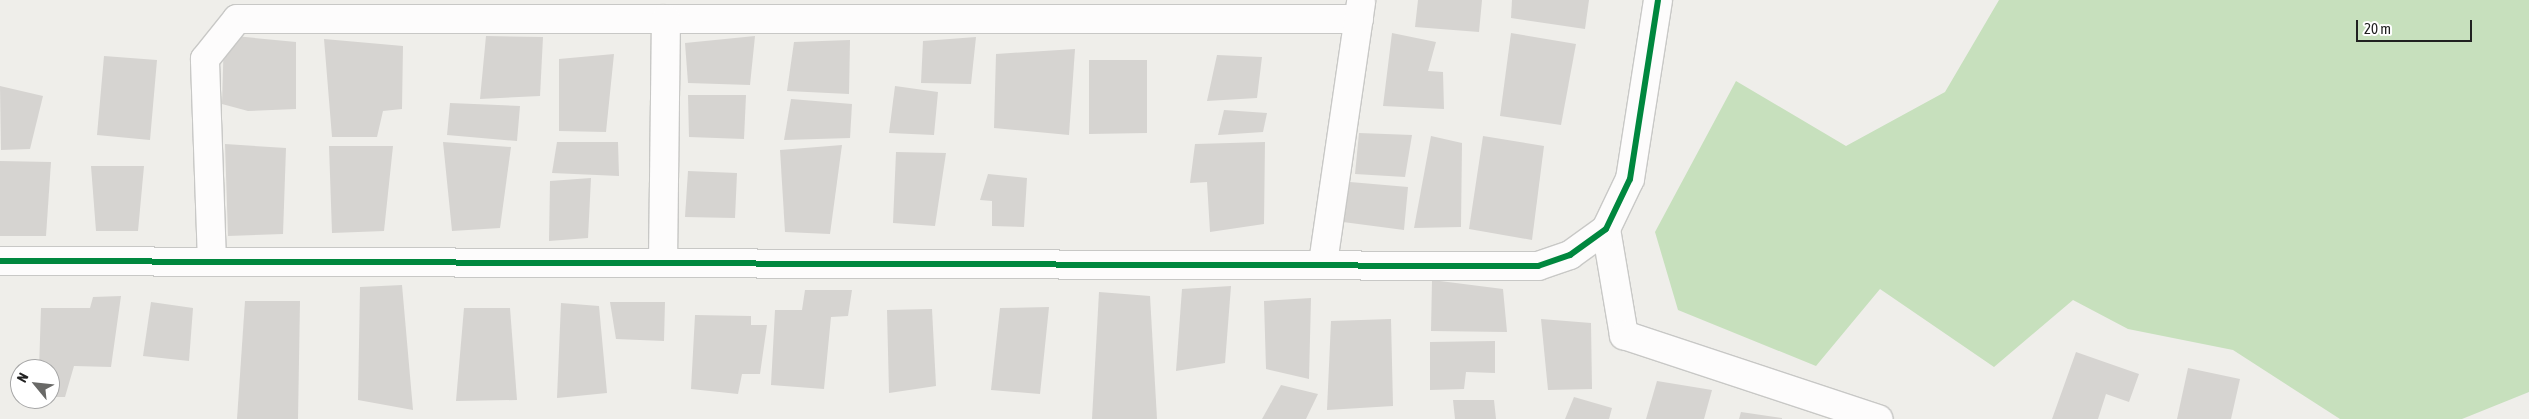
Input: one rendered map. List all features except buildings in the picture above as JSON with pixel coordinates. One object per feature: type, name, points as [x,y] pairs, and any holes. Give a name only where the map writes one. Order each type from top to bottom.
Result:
[{"type":"street","points":[[0,261],[1323,263],[1538,266],[1570,255],[1606,229],[1630,179],[1658,0]]},
{"type":"street","points":[[212,262],[205,59],[237,19],[666,19],[737,10],[1360,10],[1323,263]]},
{"type":"street","points":[[663,262],[666,19]]},
{"type":"street","points":[[1606,229],[1624,335],[1878,419]]},
{"type":"green space","points":[[1999,0],[2529,0],[2529,392],[2462,419],[2340,419],[2233,350],[2128,329],[2073,300],[1994,367],[1880,289],[1816,366],[1678,310],[1655,232],[1736,81],[1846,146],[1945,92]]},
{"type":"cycle path","points":[[0,261],[1538,266],[1570,255],[1606,229],[1630,179],[1658,0]]}]
